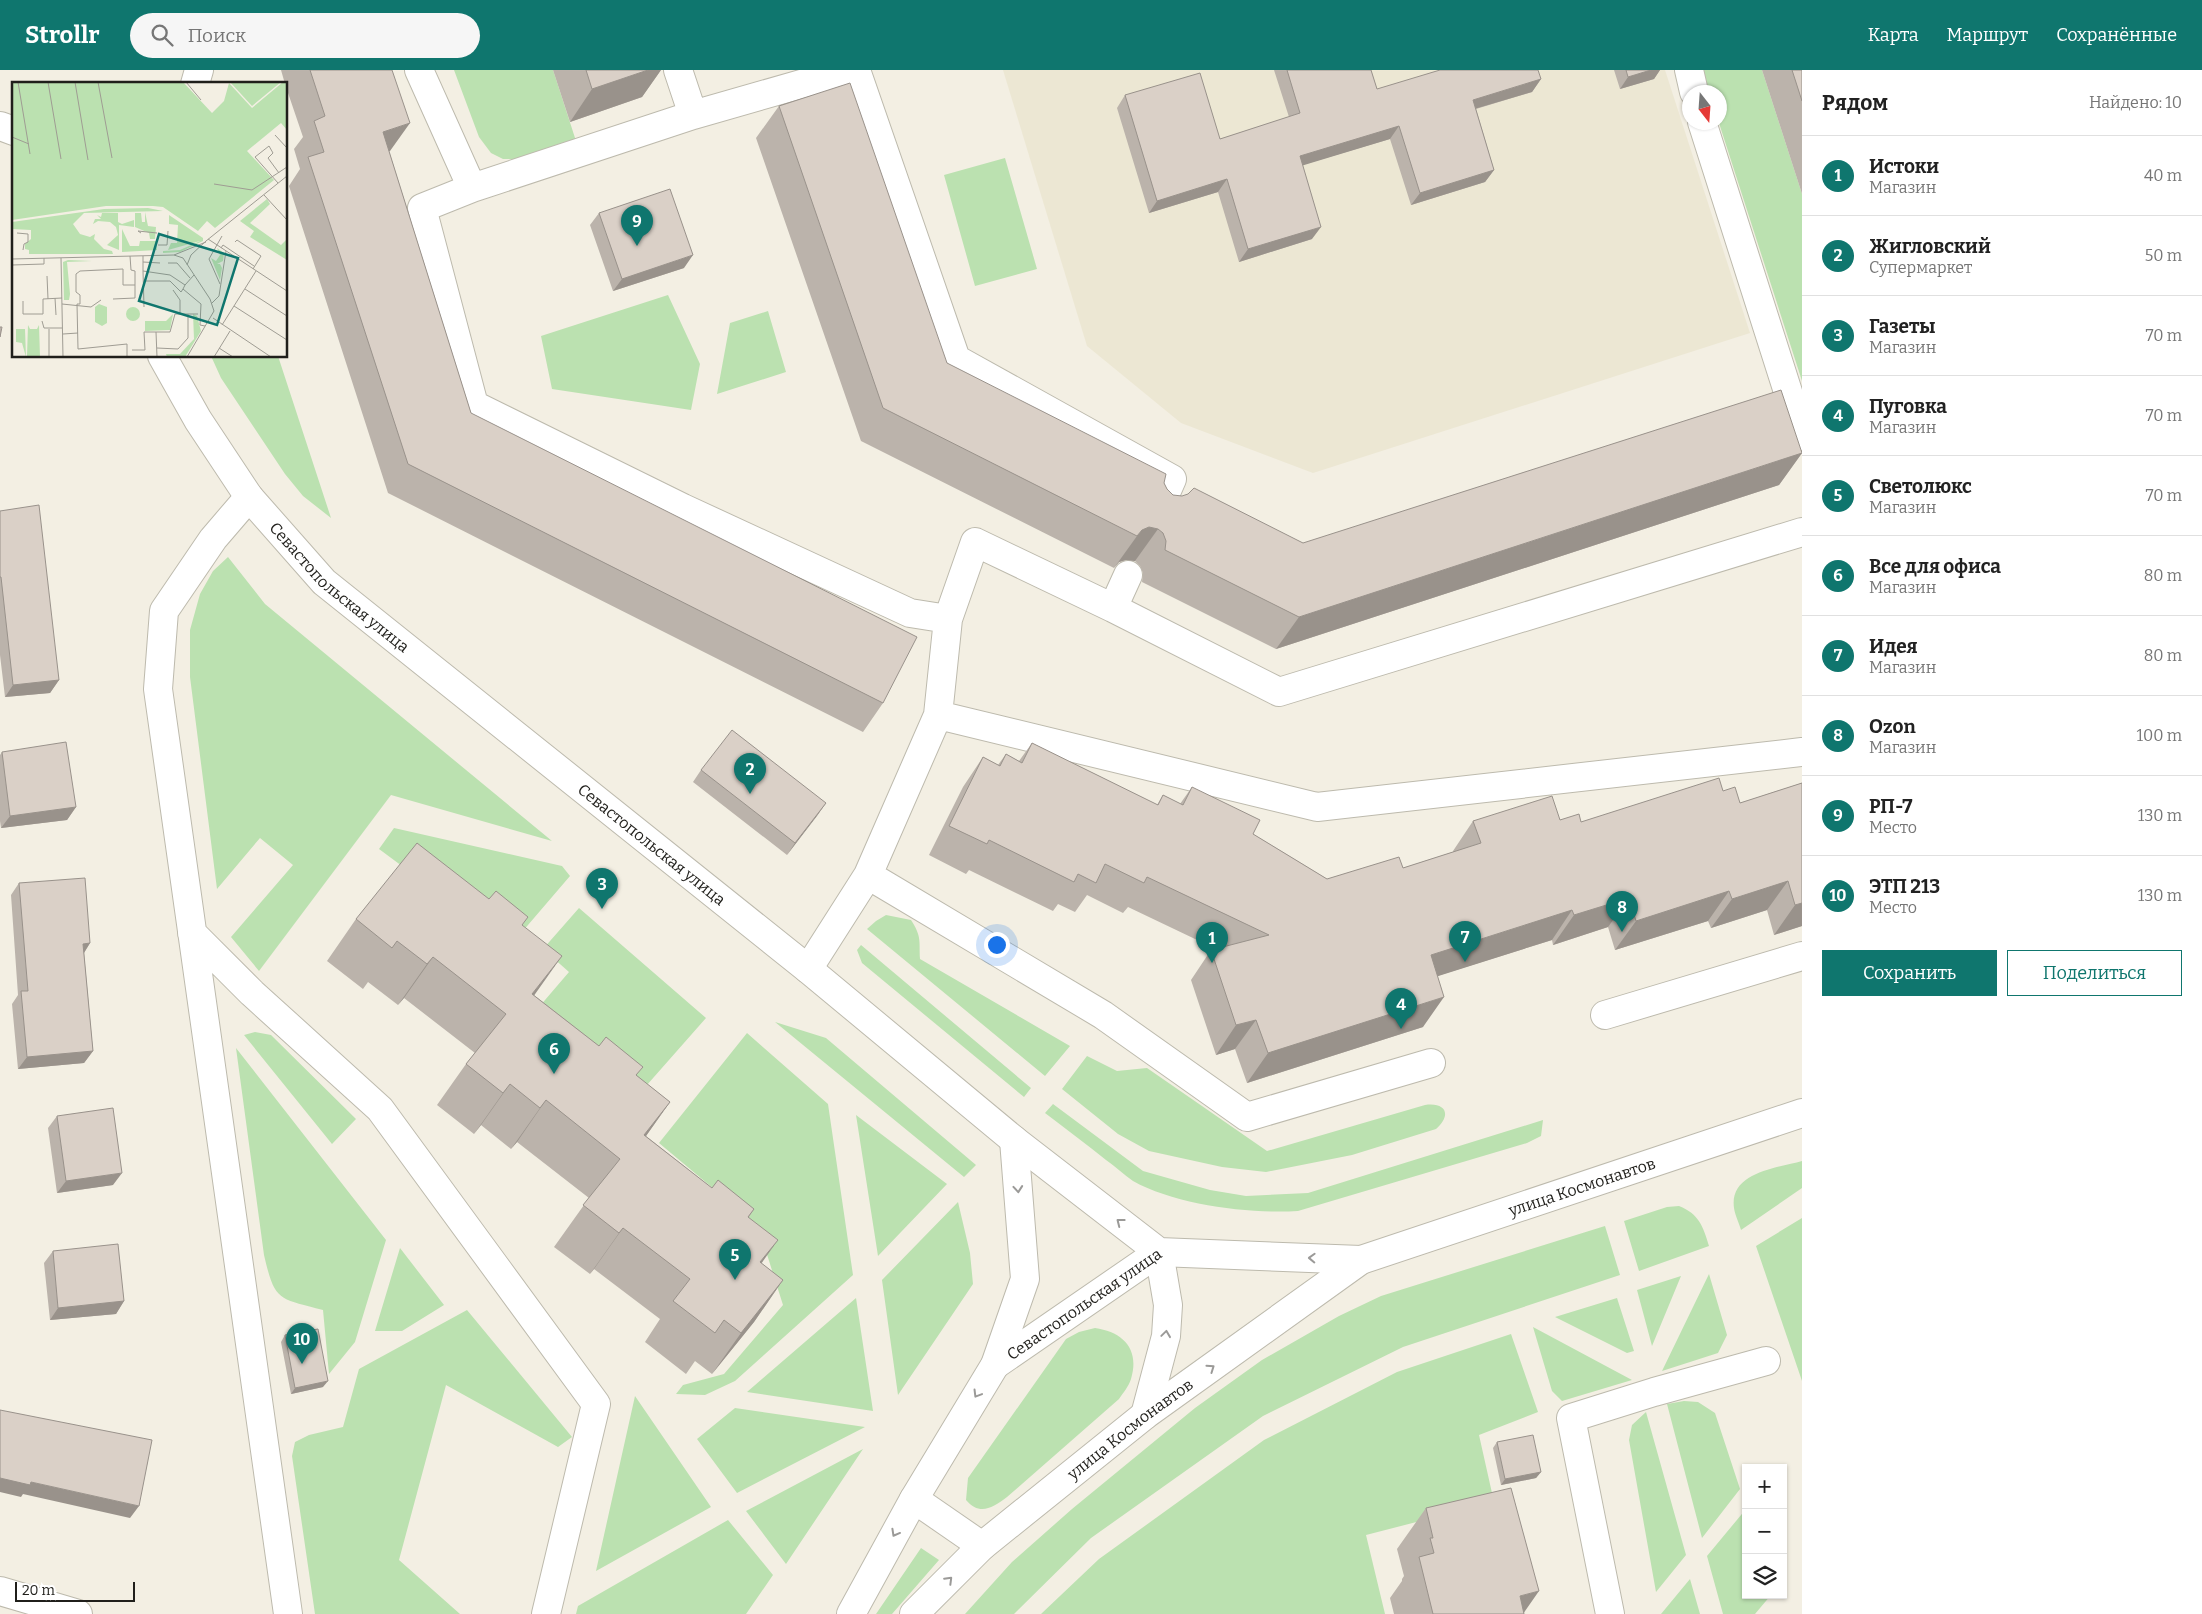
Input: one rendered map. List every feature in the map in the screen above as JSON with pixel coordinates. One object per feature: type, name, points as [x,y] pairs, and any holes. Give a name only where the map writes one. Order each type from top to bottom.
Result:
[{"type":"main road","points":[[419,70],[472,188]]},
{"type":"main road","points":[[678,70],[693,116]]},
{"type":"main road","points":[[850,70],[693,116],[472,188],[422,208],[474,405],[683,508],[910,614],[948,619]]},
{"type":"main road","points":[[856,70],[956,359],[1172,479],[1157,513]]},
{"type":"main road","points":[[1689,70],[1692,85]]},
{"type":"main road","points":[[0,126],[12,130]]},
{"type":"main road","points":[[1705,130],[1802,436]]},
{"type":"main road","name":"Севастопольская улица","points":[[163,358],[198,420],[249,497],[324,582],[808,969],[1014,1140],[1026,1279],[995,1365],[914,1499],[851,1614]]},
{"type":"main road","points":[[249,497],[212,538],[164,611],[158,689],[288,1614]]},
{"type":"main road","points":[[808,969],[868,874],[938,715],[948,619],[975,542],[1113,608],[1279,692],[1802,532]]},
{"type":"main road","points":[[1113,608],[1128,575]]},
{"type":"main road","points":[[938,715],[1317,806],[1802,752]]},
{"type":"main road","points":[[868,874],[1103,1015],[1247,1117],[1431,1064]]},
{"type":"main road","points":[[192,933],[252,993],[380,1109],[596,1404],[546,1614]]},
{"type":"main road","points":[[1605,1015],[1802,956]]},
{"type":"main road","name":"улица Космонавтов","points":[[914,1614],[982,1546],[1145,1415],[1361,1260],[1802,1113]]},
{"type":"main road","points":[[1014,1140],[1159,1252]]},
{"type":"main road","name":"Севастопольская улица","points":[[995,1365],[1159,1252],[1168,1305],[1166,1336],[1145,1415]]},
{"type":"main road","name":"улица Космонавтов","points":[[1159,1252],[1361,1260]]},
{"type":"main road","points":[[1610,1614],[1571,1418],[1654,1392],[1766,1361]]},
{"type":"main road","points":[[914,1499],[982,1546]]},
{"type":"main road","points":[[0,1591],[78,1614]]},
{"type":"shaded area","points":[[1003,70],[1665,70],[1682,123],[1682,130],[1684,130],[1750,333],[1313,473],[1181,423],[1087,346]]},
{"type":"green space","points":[[454,70],[553,70],[576,141],[518,159],[503,159],[491,153],[479,137]]},
{"type":"green space","points":[[1702,70],[1762,70],[1802,194],[1802,381],[1721,130],[1727,130],[1727,85],[1707,85]]},
{"type":"green space","points":[[1005,158],[1037,269],[975,286],[944,175]]},
{"type":"green space","points":[[668,295],[700,364],[691,410],[552,389],[541,336]]},
{"type":"green space","points":[[768,311],[786,372],[717,394],[730,323]]},
{"type":"green space","points":[[212,358],[279,358],[331,518],[303,496],[285,474],[221,378]]},
{"type":"green space","points":[[228,557],[265,604],[552,841],[391,795],[259,971],[231,937],[293,865],[260,838],[217,889],[190,677],[190,630],[200,594],[213,571]]},
{"type":"green space","points":[[394,828],[562,866],[570,876],[510,946],[379,849]]},
{"type":"green space","points":[[579,908],[706,1018],[639,1094],[539,1007],[569,972],[543,949]]},
{"type":"green space","points":[[886,915],[911,920],[915,926],[920,943],[920,959],[1070,1046],[1045,1076],[867,929]]},
{"type":"green space","points":[[861,945],[1031,1088],[1024,1097],[862,963],[857,950]]},
{"type":"green space","points":[[775,1022],[826,1038],[976,1165],[964,1177]]},
{"type":"green space","points":[[255,1032],[271,1035],[356,1119],[332,1144],[244,1035]]},
{"type":"green space","points":[[747,1033],[828,1104],[853,1275],[735,1381],[705,1395],[676,1394],[683,1385],[724,1374],[783,1305],[758,1226],[659,1143]]},
{"type":"green space","points":[[236,1048],[386,1240],[355,1342],[329,1374],[323,1310],[287,1300],[281,1296],[272,1282],[268,1270],[264,1255]]},
{"type":"green space","points":[[1087,1056],[1117,1071],[1147,1068],[1267,1151],[1425,1105],[1438,1106],[1442,1108],[1445,1114],[1441,1124],[1436,1129],[1352,1155],[1266,1172],[1222,1167],[1149,1151],[1118,1134],[1062,1089]]},
{"type":"green space","points":[[1053,1104],[1143,1171],[1210,1190],[1246,1196],[1308,1193],[1543,1120],[1541,1136],[1527,1143],[1298,1211],[1279,1212],[1236,1209],[1191,1202],[1150,1189],[1133,1181],[1045,1113]]},
{"type":"green space","points":[[856,1115],[947,1184],[878,1256]]},
{"type":"green space","points":[[1802,1161],[1802,1188],[1741,1230],[1734,1208],[1735,1196],[1739,1186],[1747,1179],[1769,1169]]},
{"type":"green space","points":[[958,1202],[970,1253],[973,1284],[898,1395],[882,1280]]},
{"type":"green space","points":[[1679,1206],[1696,1217],[1705,1232],[1709,1246],[1639,1271],[1624,1221],[1667,1207]]},
{"type":"green space","points":[[1802,1218],[1802,1381],[1756,1246]]},
{"type":"green space","points":[[1605,1226],[1620,1275],[1403,1347],[1263,1416],[1091,1538],[1014,1614],[965,1614],[1012,1562],[1072,1509],[1195,1408],[1262,1360],[1339,1316],[1381,1296]]},
{"type":"green space","points":[[400,1248],[444,1305],[402,1331],[375,1331]]},
{"type":"green space","points":[[1709,1274],[1727,1335],[1718,1353],[1662,1371]]},
{"type":"green space","points":[[1681,1276],[1652,1346],[1637,1290]]},
{"type":"green space","points":[[856,1298],[873,1411],[747,1392]]},
{"type":"green space","points":[[1617,1298],[1634,1351],[1627,1353],[1555,1317]]},
{"type":"green space","points":[[467,1310],[572,1437],[558,1447],[446,1385],[399,1560],[460,1614],[315,1614],[292,1456],[295,1442],[309,1435],[343,1427],[359,1369]]},
{"type":"green space","points":[[1533,1327],[1632,1380],[1562,1401],[1552,1391]]},
{"type":"green space","points":[[1095,1328],[1114,1333],[1127,1344],[1131,1351],[1133,1368],[1130,1382],[1124,1392],[1119,1399],[1007,1497],[986,1509],[976,1508],[971,1505],[966,1500],[968,1478],[1066,1339],[1079,1332]]},
{"type":"green space","points":[[1511,1334],[1538,1412],[1479,1435],[1494,1502],[1366,1535],[1385,1614],[1041,1614],[1099,1559],[1264,1440],[1397,1372]]},
{"type":"green space","points":[[635,1396],[711,1507],[596,1571]]},
{"type":"green space","points":[[1684,1401],[1698,1402],[1715,1413],[1740,1489],[1702,1538],[1667,1404]]},
{"type":"green space","points":[[735,1408],[865,1427],[737,1493],[697,1439]]},
{"type":"green space","points":[[1646,1412],[1686,1555],[1656,1592],[1629,1440],[1632,1425]]},
{"type":"green space","points":[[863,1449],[786,1564],[746,1511]]},
{"type":"green space","points":[[1742,1514],[1742,1599],[1768,1599],[1755,1614],[1723,1614],[1707,1556]]},
{"type":"green space","points":[[728,1520],[773,1575],[746,1614],[576,1614],[578,1606]]},
{"type":"green space","points":[[921,1548],[939,1560],[892,1614],[876,1614]]},
{"type":"green space","points":[[1690,1579],[1700,1614],[1661,1614]]},
{"type":"building","points":[[310,70],[392,70],[410,123],[383,132],[471,413],[917,637],[883,703],[408,464],[308,157],[324,152],[314,121],[325,116]]},
{"type":"building","points":[[586,70],[648,70],[592,89]]},
{"type":"building","points":[[1287,70],[1371,70],[1377,89],[1440,70],[1538,70],[1541,79],[1473,100],[1494,170],[1420,193],[1399,126],[1300,156],[1321,227],[1248,249],[1227,179],[1157,201],[1125,95],[1200,73],[1220,139],[1300,113]]},
{"type":"building","points":[[1626,70],[1651,70],[1628,77]]},
{"type":"building","points":[[1792,70],[1802,70],[1802,101]]},
{"type":"building","points":[[850,83],[947,363],[1166,474],[1164,483],[1173,495],[1182,496],[1188,494],[1194,488],[1303,543],[1781,390],[1802,453],[1299,617],[1165,550],[1166,541],[1163,533],[1158,529],[1149,527],[1142,530],[1137,536],[883,408],[779,106]]},
{"type":"building","points":[[670,189],[693,255],[622,279],[599,213]]},
{"type":"building","points":[[39,505],[59,680],[13,685],[0,577],[0,511]]},
{"type":"building","points":[[732,730],[826,803],[795,843],[701,770]]},
{"type":"building","points":[[66,742],[76,807],[10,816],[2,752]]},
{"type":"building","points":[[1032,743],[1158,805],[1163,795],[1183,805],[1192,787],[1260,820],[1253,834],[1327,879],[1399,857],[1403,868],[1481,843],[1473,821],[1552,796],[1560,820],[1579,814],[1581,822],[1719,778],[1723,791],[1735,787],[1740,803],[1802,783],[1802,903],[1795,905],[1788,881],[1732,899],[1729,891],[1636,921],[1629,898],[1574,915],[1572,910],[1431,955],[1444,997],[1268,1053],[1256,1020],[1236,1025],[1211,950],[1269,935],[1147,877],[1144,883],[1105,864],[1096,883],[1078,874],[1074,882],[989,840],[987,844],[949,826],[983,757],[1000,766],[1006,754],[1022,763]]},
{"type":"building","points":[[417,843],[489,899],[496,891],[528,917],[522,925],[562,956],[532,994],[599,1046],[606,1037],[643,1067],[636,1075],[670,1102],[644,1135],[712,1188],[718,1180],[754,1209],[748,1217],[778,1240],[760,1262],[783,1280],[741,1333],[724,1320],[715,1333],[673,1301],[690,1279],[623,1228],[619,1233],[583,1205],[620,1159],[546,1100],[540,1108],[510,1084],[503,1093],[466,1064],[506,1014],[433,957],[427,964],[397,941],[392,948],[356,919]]},
{"type":"building","points":[[85,878],[90,943],[83,944],[93,1051],[27,1057],[21,991],[28,991],[19,883]]},
{"type":"building","points":[[113,1108],[122,1173],[66,1181],[57,1116]]},
{"type":"building","points":[[118,1244],[124,1301],[58,1308],[53,1251]]},
{"type":"building","points":[[318,1329],[328,1381],[295,1388],[285,1335]]},
{"type":"building","points":[[0,1410],[152,1440],[139,1506],[31,1482],[30,1485],[0,1478]]},
{"type":"building","points":[[1533,1435],[1541,1472],[1505,1479],[1497,1442]]},
{"type":"building","points":[[1511,1488],[1539,1591],[1520,1596],[1524,1614],[1433,1614],[1419,1557],[1434,1553],[1430,1538],[1433,1538],[1426,1508]]},
{"type":"place","name":"РП-7","points":[[637,246]]},
{"type":"place","name":"Жигловский","points":[[750,794]]},
{"type":"place","name":"Газеты","points":[[602,909]]},
{"type":"place","name":"Ozon","points":[[1622,932]]},
{"type":"place","name":"Идея","points":[[1465,962]]},
{"type":"place","name":"Истоки","points":[[1212,963]]},
{"type":"place","name":"Пуговка","points":[[1401,1029]]},
{"type":"place","name":"Все для офиса","points":[[554,1074]]},
{"type":"place","name":"Светолюкс","points":[[735,1280]]},
{"type":"place","name":"ЭТП 213","points":[[302,1364]]}]
